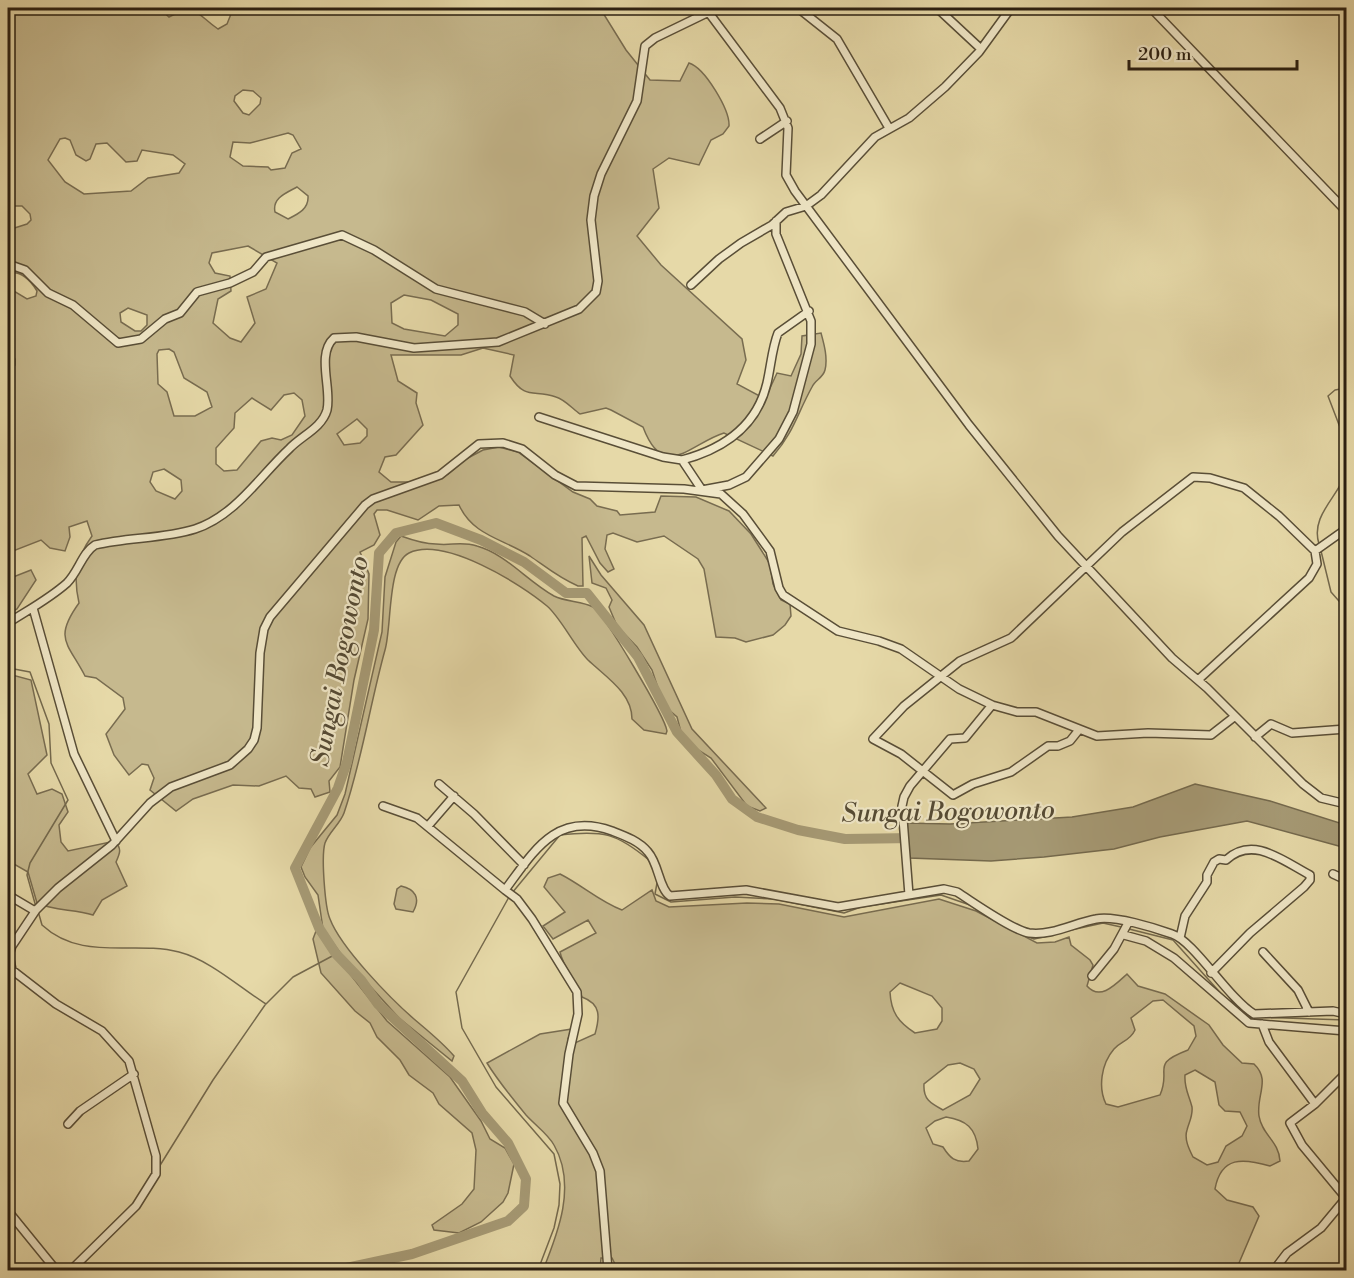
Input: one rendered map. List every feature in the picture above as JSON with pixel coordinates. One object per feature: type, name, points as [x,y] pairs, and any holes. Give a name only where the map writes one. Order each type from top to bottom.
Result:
[{"type":"street","points":[[9,622],[67,583],[89,548],[95,545],[195,529],[219,518],[241,500],[284,453],[323,417],[327,406],[328,350],[334,338],[343,336],[414,348],[498,342],[579,309],[596,292],[598,281],[592,206],[601,174],[637,101],[645,46],[655,38],[717,8]]},
{"type":"street","points":[[798,8],[837,39],[889,128]]},
{"type":"street","points":[[937,8],[981,49]]},
{"type":"street","points":[[691,285],[719,259],[774,223],[786,212],[806,206],[835,181],[866,145],[918,111],[945,87],[981,49],[1011,8]]},
{"type":"street","points":[[1151,8],[1347,210]]},
{"type":"street","points":[[709,13],[780,108],[786,122],[786,176],[806,206],[969,425],[1058,536],[1172,657],[1311,791],[1322,798],[1347,804]]},
{"type":"street","points":[[760,139],[786,122]]},
{"type":"street","points":[[71,1270],[124,1220],[155,1172],[156,1156],[134,1074],[123,1052],[102,1031],[49,1000],[12,970],[9,955],[12,946],[37,909],[58,888],[116,841],[160,794],[171,787],[230,765],[248,749],[254,740],[257,728],[260,653],[264,629],[270,617],[320,562],[345,528],[373,499],[440,475],[473,447],[484,442],[503,443],[522,449],[555,476],[576,486],[700,488],[741,481],[764,459],[787,427],[794,412],[812,344],[808,311],[776,234],[774,223]]},
{"type":"street","points":[[8,264],[25,270],[48,293],[73,305],[118,343],[141,339],[165,319],[180,313],[197,292],[230,283],[252,272],[266,257],[342,235],[374,250],[436,289],[525,312],[545,324]]},
{"type":"street","points":[[539,417],[663,457],[682,460],[717,447],[744,426],[764,393],[778,333],[808,311]]},
{"type":"street","points":[[682,460],[700,488],[721,494],[744,514],[770,550],[778,588],[783,595],[830,628],[901,649],[969,695],[1017,712],[1036,712],[1078,731],[1097,736],[1148,733],[1176,736],[1211,735],[1234,717]]},
{"type":"street","points":[[1078,731],[1070,741],[1058,746],[1047,746],[1011,772],[973,784],[955,795],[951,795],[922,770],[873,739],[904,706],[941,676],[969,656],[1011,638],[1142,515],[1186,481],[1201,476],[1244,488],[1317,549],[1317,564],[1313,574],[1198,680]]},
{"type":"street","points":[[1317,549],[1347,528]]},
{"type":"street","points":[[33,608],[74,754],[116,841]]},
{"type":"street","points":[[909,895],[902,806],[906,791],[951,738],[965,738],[992,705]]},
{"type":"street","points":[[1255,737],[1271,724],[1292,733],[1347,729]]},
{"type":"street","points":[[439,784],[524,865]]},
{"type":"street","points":[[428,826],[454,796]]},
{"type":"street","points":[[383,806],[404,811],[428,826],[517,899],[551,946],[577,992],[578,1014],[568,1054],[563,1103],[593,1154],[600,1171],[608,1270]]},
{"type":"street","points":[[507,891],[524,865],[549,836],[572,827],[590,825],[632,839],[644,848],[657,864],[663,889],[670,896],[746,890],[838,907],[938,889],[957,892],[1029,933],[1058,930],[1099,918],[1126,929],[1157,947],[1201,980],[1244,1020],[1253,1024],[1347,1030]]},
{"type":"street","points":[[1180,938],[1185,916],[1206,885],[1207,875],[1214,862],[1219,859],[1226,860],[1235,852],[1246,848],[1257,849],[1310,875],[1310,880],[1304,887],[1250,933],[1211,973]]},
{"type":"street","points":[[1334,874],[1347,880]]},
{"type":"street","points":[[8,895],[37,909]]},
{"type":"street","points":[[1126,929],[1180,938],[1211,973],[1254,1014],[1309,1012],[1347,1014]]},
{"type":"street","points":[[1092,976],[1126,929]]},
{"type":"street","points":[[1263,952],[1298,990],[1309,1012]]},
{"type":"street","points":[[1262,1024],[1269,1042],[1315,1104]]},
{"type":"street","points":[[1274,1270],[1287,1253],[1321,1228],[1346,1198],[1291,1128],[1291,1121],[1315,1104],[1347,1073]]},
{"type":"street","points":[[68,1124],[80,1110],[134,1074]]},
{"type":"street","points":[[8,1211],[56,1270]]},
{"type":"shaded area","points":[[8,8],[159,8],[169,17],[191,11],[196,12],[218,29],[227,24],[231,14],[229,8],[600,8],[626,50],[650,80],[680,81],[689,63],[695,66],[715,90],[728,119],[729,126],[723,134],[711,140],[699,165],[669,158],[653,169],[659,208],[637,236],[661,265],[742,339],[746,360],[737,384],[765,399],[777,373],[791,376],[801,354],[802,336],[821,333],[826,356],[824,373],[813,385],[791,431],[773,456],[724,433],[679,455],[669,456],[660,453],[651,444],[643,427],[611,410],[606,408],[580,414],[559,398],[521,389],[510,376],[514,355],[483,348],[461,355],[391,355],[398,381],[417,393],[416,403],[423,425],[396,455],[385,457],[379,472],[391,482],[427,482],[448,474],[466,459],[483,450],[499,447],[518,452],[573,492],[590,499],[597,506],[617,511],[620,515],[655,512],[661,496],[696,497],[729,511],[751,534],[770,564],[773,584],[781,600],[790,604],[791,616],[785,625],[773,635],[746,642],[735,638],[716,637],[704,569],[698,559],[664,536],[637,542],[613,533],[607,535],[605,549],[614,569],[608,572],[600,563],[586,536],[582,538],[583,586],[578,586],[472,524],[459,505],[439,506],[418,520],[387,510],[377,510],[374,514],[380,535],[374,545],[360,552],[369,574],[368,619],[354,680],[340,767],[329,781],[330,792],[315,797],[311,789],[299,788],[286,776],[259,786],[233,785],[193,799],[176,811],[150,790],[154,778],[148,765],[142,764],[129,775],[114,755],[106,734],[125,709],[123,698],[96,678],[85,676],[66,641],[67,625],[79,603],[76,585],[77,568],[82,552],[92,536],[87,521],[69,527],[70,537],[65,551],[50,548],[41,540],[8,553],[8,375],[15,365],[15,359],[8,348],[8,284],[12,290],[27,299],[36,296],[37,291],[21,275],[8,274],[8,230],[27,224],[31,220],[30,214],[22,206],[8,206]],"holes":[[[243,90],[253,91],[261,98],[260,104],[249,115],[243,113],[234,101],[235,96]],[[288,133],[293,135],[301,149],[292,153],[285,168],[271,170],[268,167],[243,166],[230,157],[233,142],[250,143]],[[65,138],[70,140],[76,155],[86,161],[90,159],[96,144],[107,143],[126,162],[137,161],[142,150],[173,155],[185,164],[179,173],[148,178],[131,191],[84,194],[65,182],[48,160],[60,139]],[[297,187],[308,196],[305,208],[288,219],[275,212],[276,203],[284,194]],[[248,246],[277,263],[266,289],[247,297],[255,323],[241,342],[230,338],[213,323],[218,299],[231,291],[230,276],[215,273],[209,263],[212,253]],[[404,295],[431,300],[458,314],[458,325],[445,336],[404,329],[392,323],[391,303]],[[128,308],[147,315],[147,325],[141,331],[135,331],[121,322],[120,313]],[[169,349],[174,352],[184,378],[207,392],[212,407],[195,416],[174,416],[167,392],[158,384],[157,354],[159,350]],[[294,393],[302,400],[305,416],[292,435],[281,440],[272,438],[261,441],[237,470],[224,471],[216,464],[216,448],[234,428],[235,413],[252,398],[271,410],[284,395]],[[357,419],[367,429],[367,436],[360,443],[344,445],[337,434]],[[164,469],[181,480],[182,491],[175,499],[156,491],[150,482],[153,472]]]},
{"type":"shaded area","points":[[401,536],[427,543],[466,544],[488,550],[507,561],[554,596],[593,607],[600,614],[634,667],[667,731],[666,734],[644,730],[632,719],[628,701],[623,693],[588,660],[552,611],[519,586],[481,565],[442,551],[424,549],[409,553],[402,559],[394,582],[387,639],[356,773],[344,813],[325,843],[323,859],[325,894],[330,919],[355,958],[393,999],[440,1041],[454,1056],[452,1061],[399,1018],[341,954],[323,929],[318,895],[301,867],[310,848],[337,815],[345,794],[382,632],[385,577],[396,542]]},
{"type":"shaded area","points":[[589,556],[601,575],[644,625],[692,729],[766,808],[760,811],[747,806],[711,758],[695,748],[681,732],[677,717],[668,709],[652,670],[637,647],[617,626],[609,607],[612,600],[606,588],[592,583]]},
{"type":"shaded area","points":[[31,570],[36,580],[17,609],[8,614],[8,579]]},
{"type":"shaded area","points":[[8,661],[12,675],[31,680],[47,755],[28,774],[37,794],[52,789],[62,794],[68,812],[59,825],[61,842],[68,851],[115,841],[119,846],[116,862],[127,886],[102,900],[93,915],[37,903],[28,872],[14,864],[8,865]]},
{"type":"shaded area","points":[[1195,784],[1270,801],[1346,825],[1346,848],[1247,821],[1160,837],[1114,849],[1044,857],[991,861],[909,858],[906,823],[950,824],[1072,817],[1133,807]]},
{"type":"shaded area","points":[[560,874],[606,903],[622,910],[652,890],[656,901],[669,907],[747,903],[779,904],[844,917],[939,899],[976,911],[1037,943],[1055,942],[1069,937],[1071,945],[1093,965],[1087,986],[1092,990],[1102,992],[1107,990],[1127,974],[1138,986],[1165,994],[1209,1025],[1223,1045],[1242,1063],[1254,1064],[1259,1070],[1262,1082],[1259,1116],[1263,1128],[1277,1148],[1280,1161],[1270,1166],[1251,1162],[1235,1162],[1222,1170],[1218,1178],[1215,1189],[1227,1200],[1253,1207],[1259,1216],[1236,1270],[618,1270],[612,1258],[601,1258],[600,1270],[543,1270],[563,1209],[565,1192],[561,1160],[545,1133],[526,1115],[487,1063],[540,1034],[572,1029],[568,1039],[575,1043],[595,1034],[598,1022],[596,1007],[582,997],[560,952],[596,933],[588,920],[553,939],[543,926],[565,912],[544,887],[548,878]],"holes":[[[900,983],[932,996],[942,1008],[942,1021],[937,1029],[915,1033],[909,1029],[894,1011],[890,992]],[[1163,1000],[1194,1026],[1196,1036],[1188,1050],[1176,1055],[1165,1064],[1160,1095],[1118,1107],[1106,1104],[1102,1091],[1102,1076],[1106,1062],[1114,1049],[1133,1034],[1135,1030],[1131,1018],[1153,1001]],[[960,1063],[974,1069],[980,1079],[970,1095],[943,1110],[928,1100],[924,1084],[948,1065]],[[1195,1070],[1215,1082],[1219,1105],[1225,1111],[1240,1112],[1247,1126],[1242,1136],[1226,1146],[1218,1162],[1207,1165],[1193,1157],[1186,1133],[1192,1107],[1185,1075]],[[946,1117],[959,1120],[972,1130],[978,1149],[969,1161],[956,1160],[943,1147],[933,1144],[926,1128]]]},
{"type":"shaded area","points":[[401,886],[410,889],[415,895],[416,902],[413,912],[396,909],[394,904],[397,889]]},
{"type":"shaded area","points":[[316,931],[387,1021],[450,1077],[481,1121],[490,1139],[505,1148],[514,1164],[508,1193],[503,1202],[481,1222],[459,1233],[434,1230],[432,1225],[462,1204],[474,1189],[476,1150],[472,1133],[439,1104],[433,1093],[409,1075],[400,1060],[377,1037],[370,1023],[355,1011],[321,973],[313,939]]},
{"type":"waterway","points":[[1346,388],[1335,390],[1328,396],[1346,443]]},
{"type":"waterway","points":[[1319,544],[1317,534],[1321,516],[1346,473]]},
{"type":"waterway","name":"Sungai Bogowonto","points":[[337,1270],[412,1254],[508,1221],[524,1206],[526,1179],[508,1143],[482,1113],[462,1081],[378,1004],[361,980],[336,954],[319,928],[295,868],[338,788],[347,762],[374,630],[379,553],[396,533],[436,523],[481,540],[524,562],[566,593],[587,593],[638,657],[677,732],[716,775],[732,799],[757,817],[798,830],[845,839],[914,838]]},
{"type":"waterway","points":[[1321,551],[1331,592],[1346,609]]},
{"type":"waterway","points":[[8,648],[10,663],[14,669],[30,672],[49,724],[51,763],[68,800],[30,863],[27,875],[36,907]]},
{"type":"waterway","points":[[512,893],[560,835],[588,833],[609,836],[628,844],[650,861]]},
{"type":"waterway","points":[[657,883],[655,894],[671,902],[735,897],[774,899],[844,913],[861,907],[941,895],[970,905]]},
{"type":"waterway","points":[[509,897],[456,992],[462,1028],[496,1087],[554,1154],[560,1184],[559,1205],[554,1228],[538,1270]]},
{"type":"waterway","points":[[38,911],[42,925],[57,936],[74,943],[91,947],[162,949],[191,956],[213,967],[266,1004],[293,977],[336,954]]},
{"type":"waterway","points":[[1062,932],[1103,923],[1121,927]]},
{"type":"waterway","points":[[1129,929],[1173,940],[1225,998]]},
{"type":"waterway","points":[[1021,934],[1034,939],[1048,936]]},
{"type":"waterway","points":[[159,1167],[213,1080],[265,1005]]},
{"type":"waterway","points":[[1242,1013],[1252,1017]]},
{"type":"waterway","points":[[1257,1017],[1346,1020]]}]
